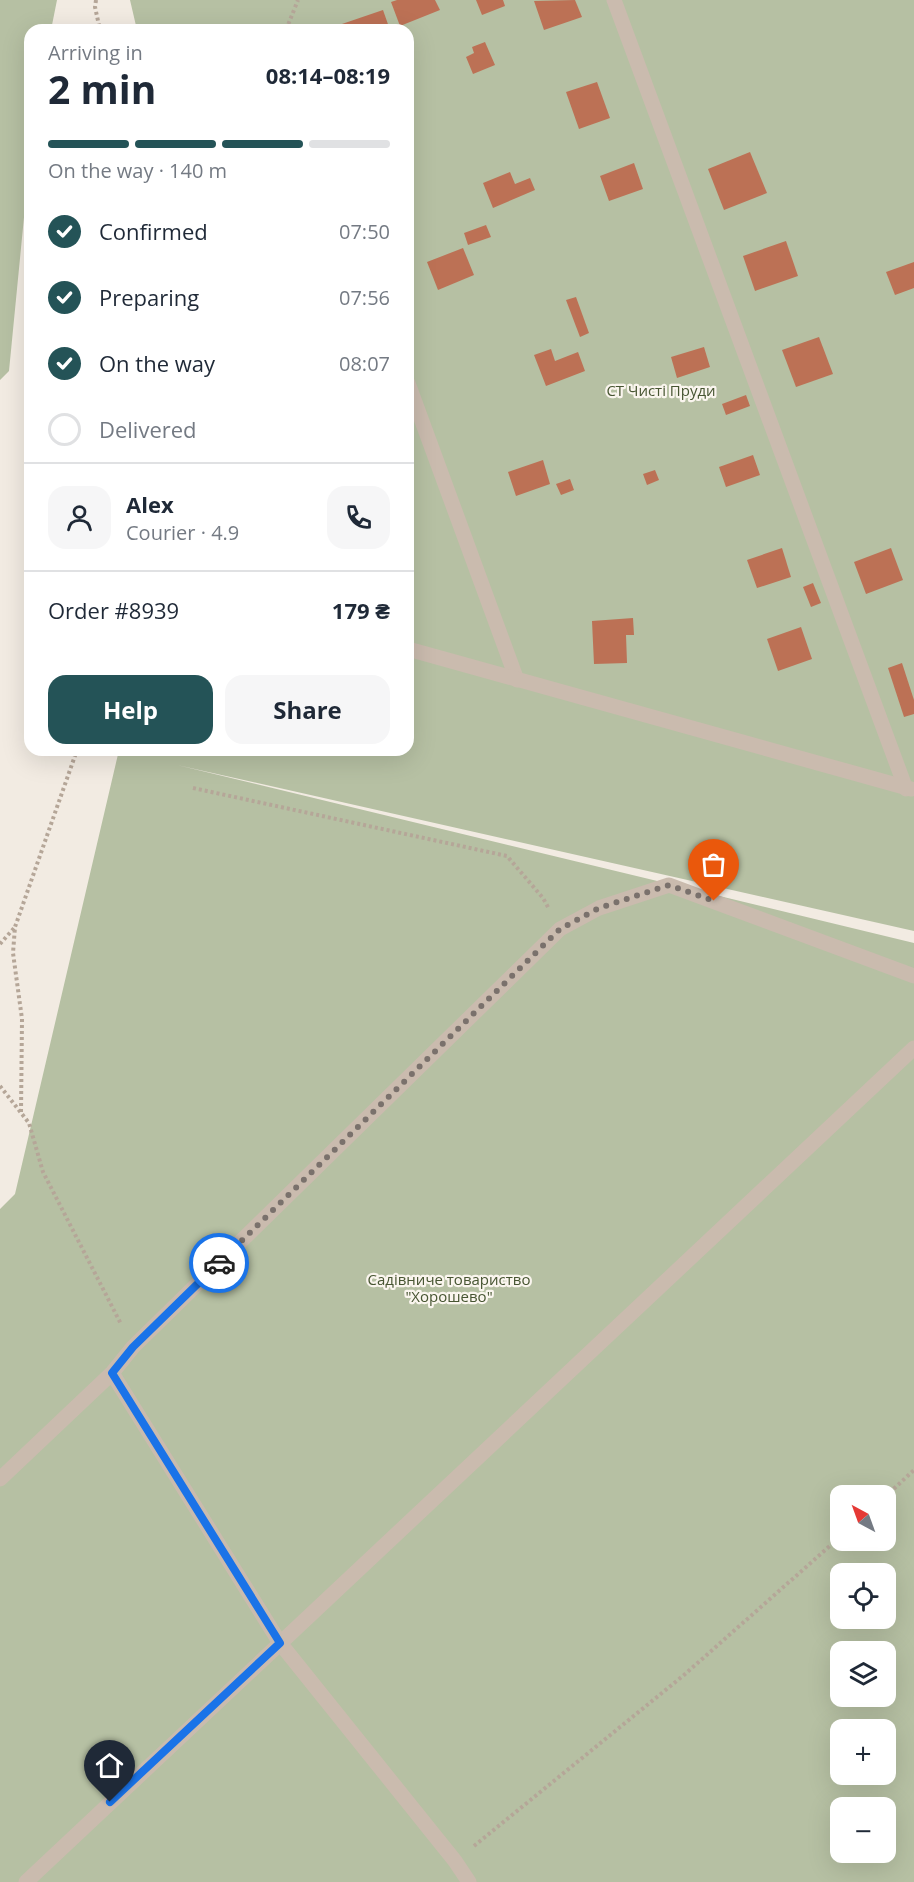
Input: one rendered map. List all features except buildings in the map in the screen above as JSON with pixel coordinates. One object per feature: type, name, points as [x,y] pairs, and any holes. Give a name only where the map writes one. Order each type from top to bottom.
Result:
[{"type":"lane","points":[[614,0],[910,789]]},
{"type":"lane","points":[[414,399],[518,680]]},
{"type":"lane","points":[[414,651],[910,789]]},
{"type":"lane","points":[[0,1479],[112,1373],[133,1347],[560,929],[599,908],[669,885],[914,976]]},
{"type":"lane","points":[[26,1882],[914,1048]]},
{"type":"lane","points":[[112,1373],[280,1643],[469,1882]]},
{"type":"path","points":[[96,0],[99,24]]},
{"type":"path","points":[[288,24],[298,0]]},
{"type":"path","points":[[21,1112],[22,1019],[13,953],[15,927],[74,756]]},
{"type":"path","points":[[192,788],[507,856],[543,898],[560,929]]},
{"type":"path","points":[[0,944],[15,927]]},
{"type":"path","points":[[0,1086],[29,1123],[43,1172],[133,1347]]},
{"type":"path","points":[[896,1487],[914,1470]]},
{"type":"path","points":[[455,1862],[684,1675],[830,1546]]},
{"type":"green space","points":[[0,0],[57,0],[52,24],[24,24],[24,217],[9,371],[0,380]]},
{"type":"green space","name":"Садівниче товариство \"Хорошево\"","points":[[130,0],[914,0],[914,931],[177,765],[914,943],[914,1882],[0,1882],[0,1209],[15,1194],[118,756],[414,756],[414,24],[136,24]]},
{"type":"way so far","points":[[219,1263],[560,929],[599,908],[669,885],[714,901]]},
{"type":"route","points":[[110,1802],[280,1643],[112,1373],[133,1347],[219,1263]]},
{"type":"park label","name":"СТ Чисті Пруди","points":[[661,390]]}]
